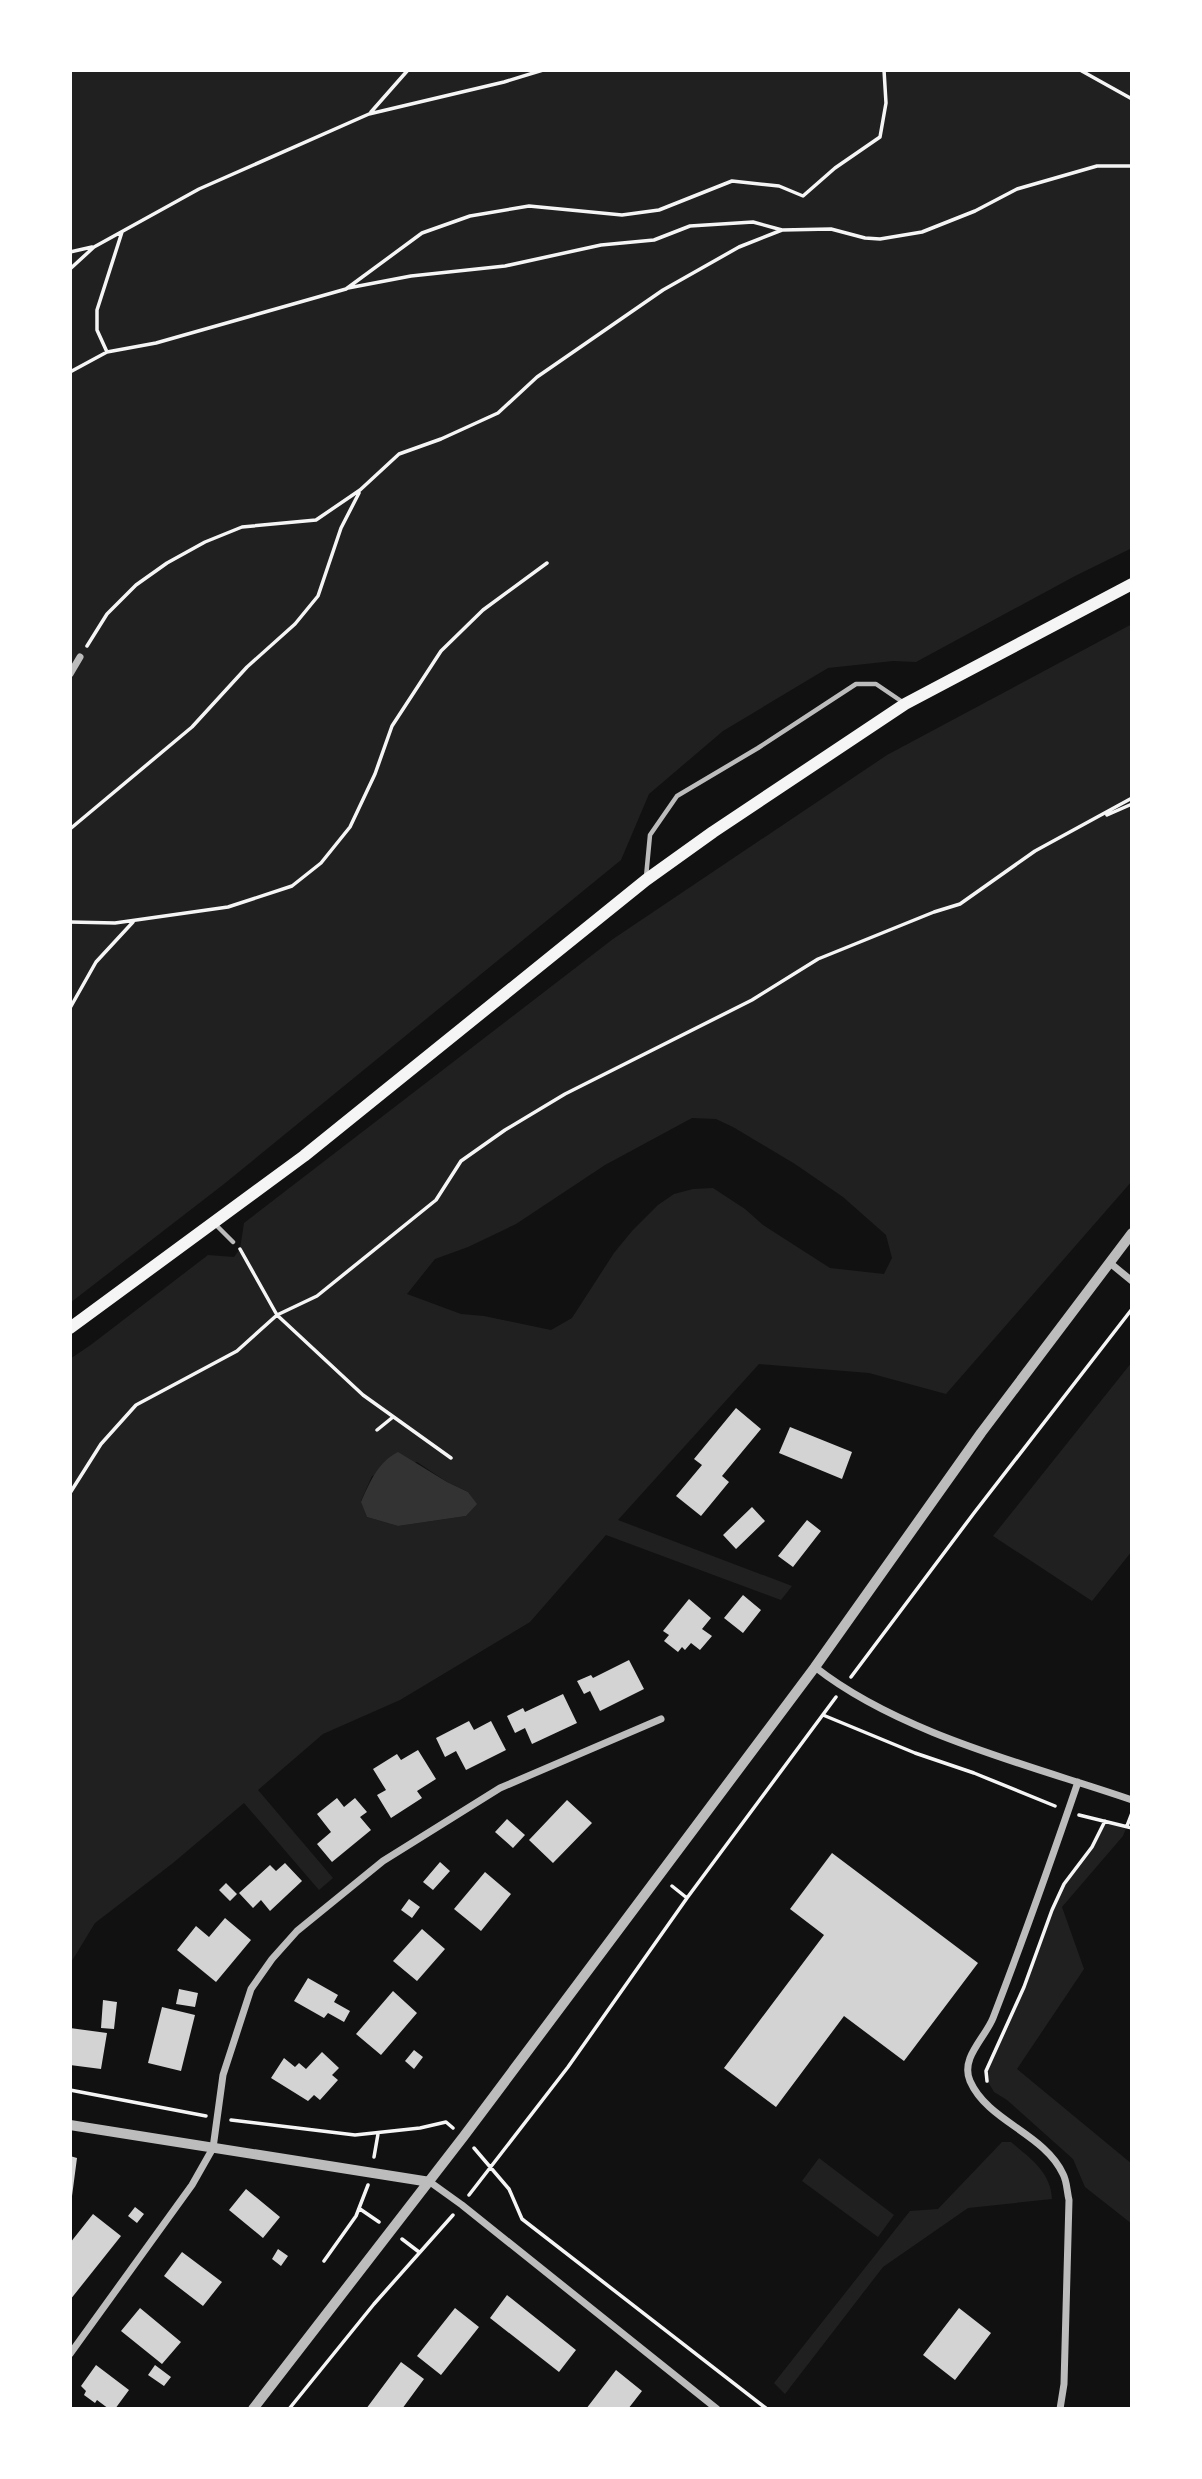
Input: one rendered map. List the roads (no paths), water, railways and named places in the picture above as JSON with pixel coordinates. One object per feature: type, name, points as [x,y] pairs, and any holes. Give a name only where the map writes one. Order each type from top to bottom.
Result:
[{"type":"main road","points":[[70,1328],[303,1156],[646,880],[713,832],[905,704],[1132,584]]},
{"type":"street","points":[[70,674],[80,657]]},
{"type":"street","points":[[253,2409],[430,2182],[815,1667],[981,1433],[1132,1233]]},
{"type":"street","points":[[1110,1263],[1132,1281]]},
{"type":"street","points":[[815,1667],[842,1689],[941,1736],[1132,1800]]},
{"type":"street","points":[[70,2354],[192,2185],[213,2148],[223,2075],[251,1989],[272,1959],[297,1931],[383,1861],[500,1788],[661,1719]]},
{"type":"street","points":[[1060,2409],[1064,2384],[1069,2200],[1064,2175],[1051,2156],[978,2097],[968,2077],[968,2061],[991,2023],[1078,1782]]},
{"type":"street","points":[[70,2125],[430,2182],[717,2409]]},
{"type":"lane","points":[[646,880],[650,835],[677,796],[758,748],[856,684],[876,684],[905,704]]},
{"type":"lane","points":[[214,1222],[233,1242]]}]
